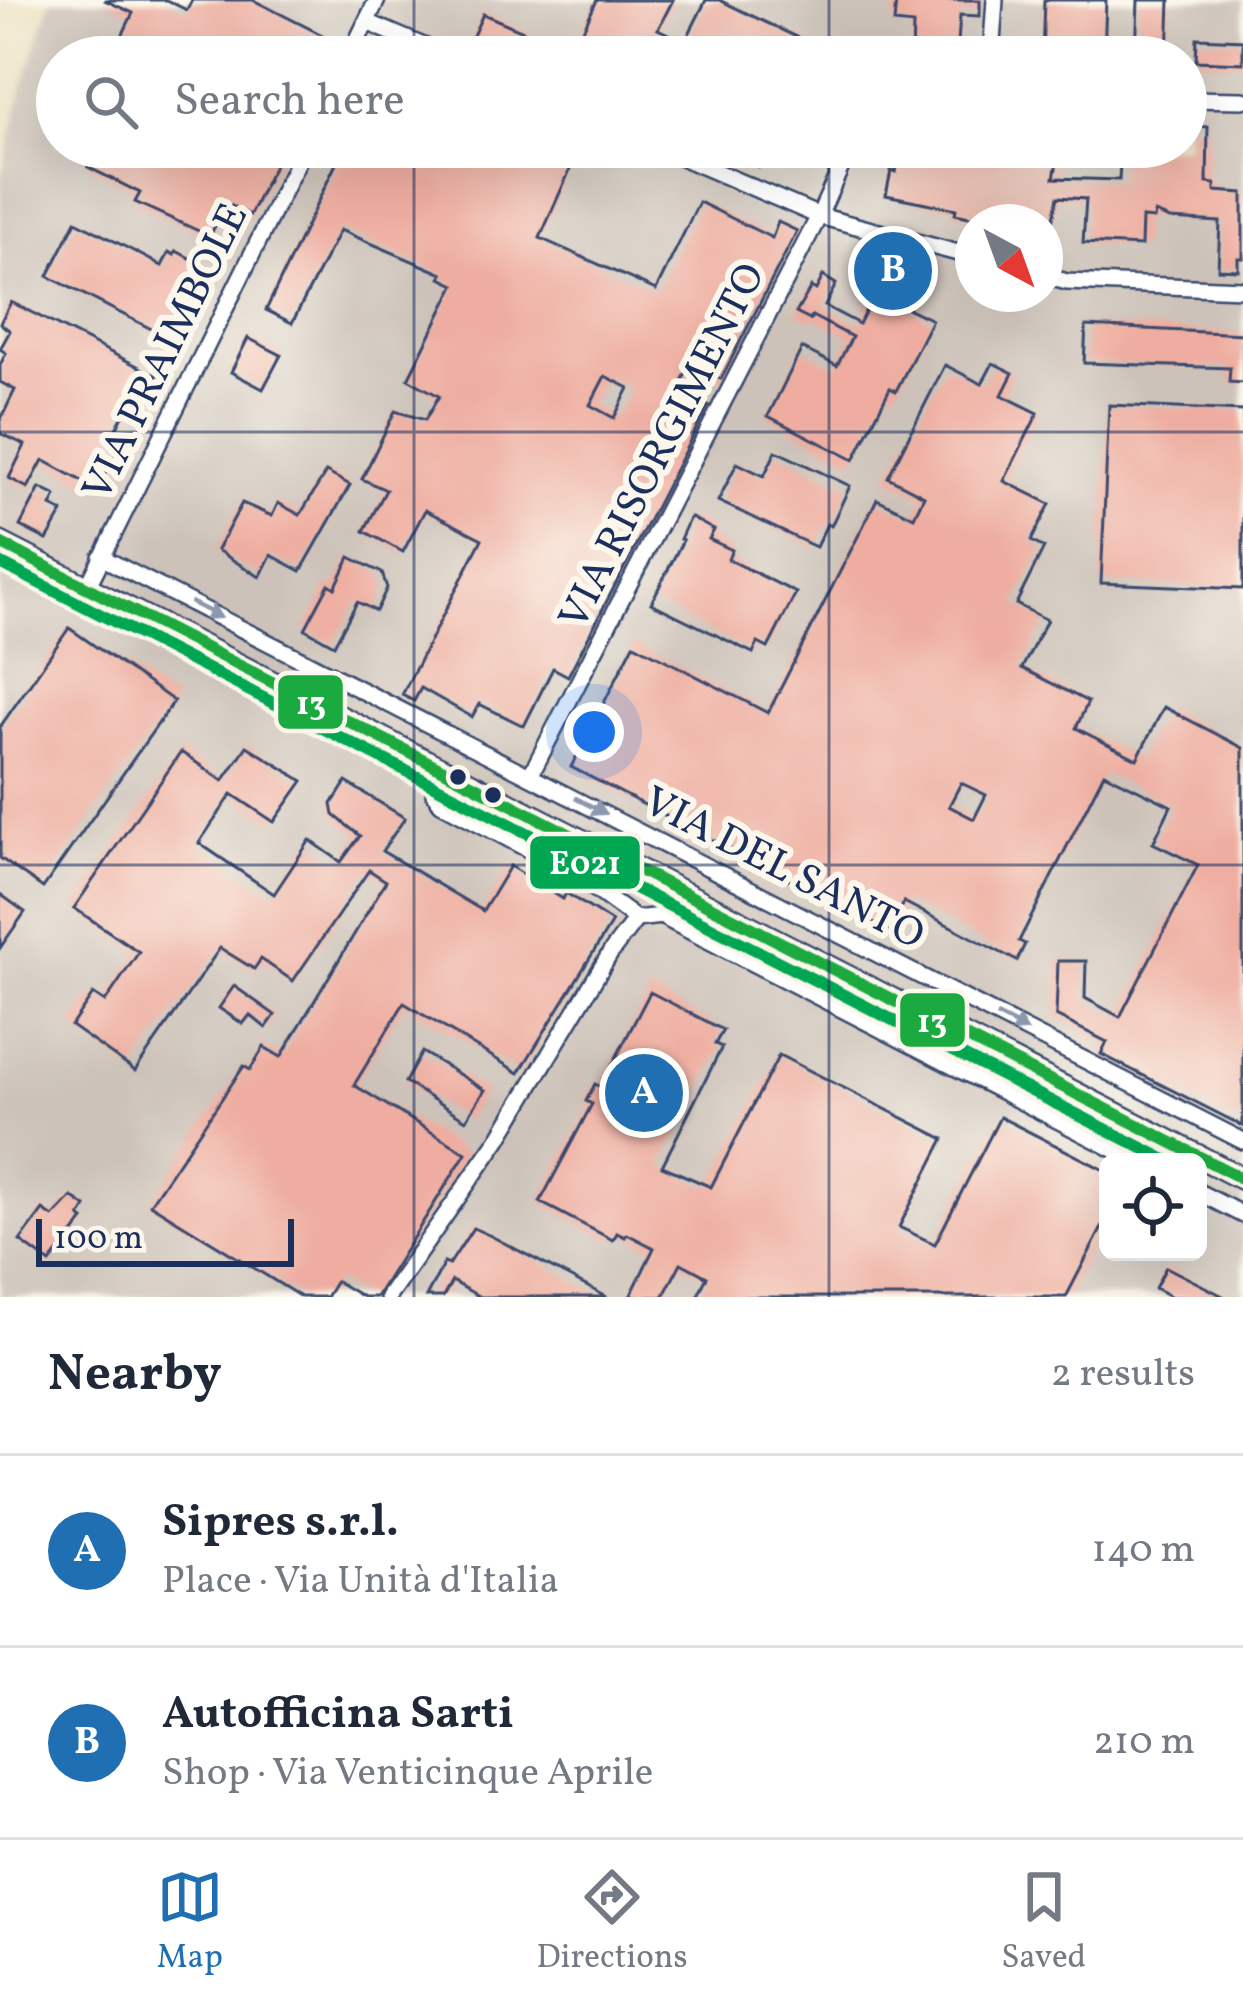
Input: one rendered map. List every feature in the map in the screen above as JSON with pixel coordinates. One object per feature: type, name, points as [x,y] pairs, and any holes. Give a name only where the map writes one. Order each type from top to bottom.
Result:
[{"type":"street","points":[[360,36],[377,0]]},
{"type":"street","points":[[992,36],[995,0]]},
{"type":"street","points":[[367,22],[399,36]]},
{"type":"street","points":[[1207,99],[1243,100]]},
{"type":"street","name":"VIA PRAIMBOLE","points":[[87,588],[294,168]]},
{"type":"street","points":[[707,168],[819,216],[955,252]]},
{"type":"street","name":"VIA RISORGIMENTO","points":[[530,776],[841,168]]},
{"type":"street","points":[[1063,281],[1243,290]]},
{"type":"street","points":[[1,546],[1243,1179]]},
{"type":"street","name":"VIA DEL SANTO","points":[[101,557],[1243,1141]]},
{"type":"street","points":[[446,769],[434,794],[441,803],[573,873],[636,920]]},
{"type":"street","points":[[388,1297],[498,1140],[611,952],[636,920],[661,916],[1122,1153]]},
{"type":"street","points":[[1162,1153],[1168,1141]]},
{"type":"street","points":[[1207,1197],[1243,1215]]},
{"type":"shaded area","points":[[51,0],[1243,0],[1243,1297],[0,1297],[0,180],[36,46],[36,168],[1207,168],[1207,36],[39,36]]},
{"type":"building","points":[[104,0],[166,0],[187,10],[192,0],[253,0],[324,36],[122,36],[133,13]]},
{"type":"building","points":[[597,0],[673,0],[658,29],[673,36],[591,36],[582,32]]},
{"type":"building","points":[[706,0],[719,0],[794,36],[688,36]]},
{"type":"building","points":[[896,0],[980,0],[980,16],[960,15],[958,36],[913,36],[913,25],[894,23]]},
{"type":"building","points":[[1044,0],[1106,0],[1105,36],[1043,36]]},
{"type":"building","points":[[1138,0],[1170,0],[1169,36],[1137,36]]},
{"type":"building","points":[[483,14],[533,35],[533,36],[473,36]]},
{"type":"building","points":[[1207,38],[1243,40],[1243,63],[1207,61]]},
{"type":"building","points":[[1208,127],[1207,183],[1215,184],[1215,191],[1243,193],[1243,258],[1238,258],[1238,270],[1218,269],[1220,222],[1170,219],[1155,213],[1154,219],[1142,218],[1141,246],[1083,243],[1086,199],[1058,197],[1056,204],[955,204],[955,209],[886,195],[891,171],[897,168],[1056,168],[1054,178],[1119,180],[1120,168],[1207,168]]},
{"type":"building","points":[[90,168],[273,168],[250,215],[226,203],[210,236],[135,202],[140,193]]},
{"type":"building","points":[[334,168],[571,168],[540,238],[656,290],[699,202],[772,238],[778,222],[797,231],[721,379],[691,363],[677,391],[708,406],[568,676],[553,668],[524,726],[479,704],[472,717],[421,688],[414,701],[402,695],[482,539],[425,510],[403,552],[364,531],[386,490],[362,479],[395,411],[425,420],[439,396],[408,379],[455,285],[441,278],[443,274],[340,230],[292,323],[266,310]],"holes":[[[605,376],[629,388],[614,418],[590,405]]]},
{"type":"building","points":[[76,221],[162,266],[169,252],[174,255],[176,251],[211,269],[173,340],[48,276]]},
{"type":"building","points":[[888,269],[905,277],[893,301],[932,320],[854,460],[768,416],[802,348],[837,366],[852,337],[796,313],[811,287],[816,290],[823,276],[836,284],[825,306],[859,324],[875,292],[870,290],[877,275],[884,278]]},
{"type":"building","points":[[11,302],[157,376],[139,412],[128,406],[110,440],[120,446],[97,489],[43,460],[28,488],[9,478],[25,445],[0,433],[0,421],[15,390],[0,382],[6,353],[0,349],[10,331],[0,323]]},
{"type":"building","points":[[1086,326],[1243,334],[1243,383],[1229,382],[1230,368],[1084,363]]},
{"type":"building","points":[[248,338],[281,355],[263,389],[231,372]]},
{"type":"building","points":[[993,363],[1013,373],[1002,395],[1038,413],[1004,481],[1050,504],[1031,541],[1044,548],[1016,604],[1047,620],[1022,668],[1088,702],[1076,728],[1137,759],[1164,707],[1243,748],[1243,1126],[1101,1054],[1107,1042],[1056,1016],[1058,961],[1086,961],[1085,998],[1120,1017],[1198,865],[1153,843],[1171,806],[1104,773],[1019,941],[1025,944],[1017,961],[904,902],[889,931],[571,767],[634,644],[768,713],[877,499],[914,517],[924,496],[888,477],[945,365],[982,384]],"holes":[[[961,783],[986,795],[974,819],[949,806]]]},
{"type":"building","points":[[1109,405],[1243,411],[1243,589],[1101,583]]},
{"type":"building","points":[[776,451],[850,486],[816,547],[718,501],[737,463],[764,476]]},
{"type":"building","points":[[326,472],[350,485],[301,571],[271,555],[260,577],[217,550],[242,503],[272,516],[278,503],[300,515]]},
{"type":"building","points":[[40,488],[56,496],[51,506],[63,512],[47,540],[20,526]]},
{"type":"building","points":[[690,517],[714,530],[709,539],[732,550],[728,559],[796,593],[768,648],[758,643],[753,653],[651,603]]},
{"type":"building","points":[[350,557],[382,573],[387,588],[376,611],[357,602],[334,645],[305,629],[329,584],[335,588]]},
{"type":"building","points":[[69,628],[174,701],[43,888],[0,858],[0,727]]},
{"type":"building","points":[[247,746],[303,781],[274,822],[232,794],[199,843],[274,894],[310,840],[341,862],[360,836],[334,815],[332,804],[346,782],[405,818],[382,851],[483,911],[510,866],[612,922],[519,1073],[404,1003],[354,1085],[466,1153],[376,1297],[363,1297],[336,1281],[326,1297],[301,1297],[150,1204],[244,1066],[250,1070],[264,1047],[281,1057],[386,881],[369,870],[293,981],[261,959],[254,969],[220,948],[135,1071],[71,1026],[93,994],[105,1002],[139,952],[74,908],[181,752],[223,781]]},
{"type":"building","points":[[0,894],[25,912],[0,948]]},
{"type":"building","points":[[234,986],[275,1015],[266,1028],[250,1015],[243,1024],[219,1008]]},
{"type":"building","points":[[650,992],[723,1030],[715,1044],[722,1047],[662,1166],[711,1187],[779,1055],[944,1139],[899,1227],[935,1244],[1000,1117],[1099,1167],[1099,1233],[1066,1297],[697,1297],[707,1277],[681,1263],[663,1297],[630,1297],[654,1248],[627,1234],[617,1233],[613,1240],[540,1202],[592,1104],[586,1101],[595,1084],[601,1087]]},
{"type":"building","points":[[422,1052],[485,1090],[466,1120],[405,1082]]},
{"type":"building","points":[[72,1197],[86,1207],[80,1217],[84,1220],[50,1263],[20,1241],[43,1210],[53,1217]]},
{"type":"building","points":[[473,1228],[607,1297],[480,1297],[452,1281],[443,1297],[426,1297],[444,1263],[449,1265]]},
{"type":"building","points":[[1166,1267],[1225,1297],[1172,1297],[1155,1288]]},
{"type":"transit line","name":"13","points":[[0,543],[1243,1179]]},
{"type":"transit line","name":"E021","points":[[0,563],[1152,1153]]},
{"type":"place","name":"Autofficina Sarti","points":[[893,271]]},
{"type":"place","name":"Sipres s.r.l.","points":[[644,1093]]}]
